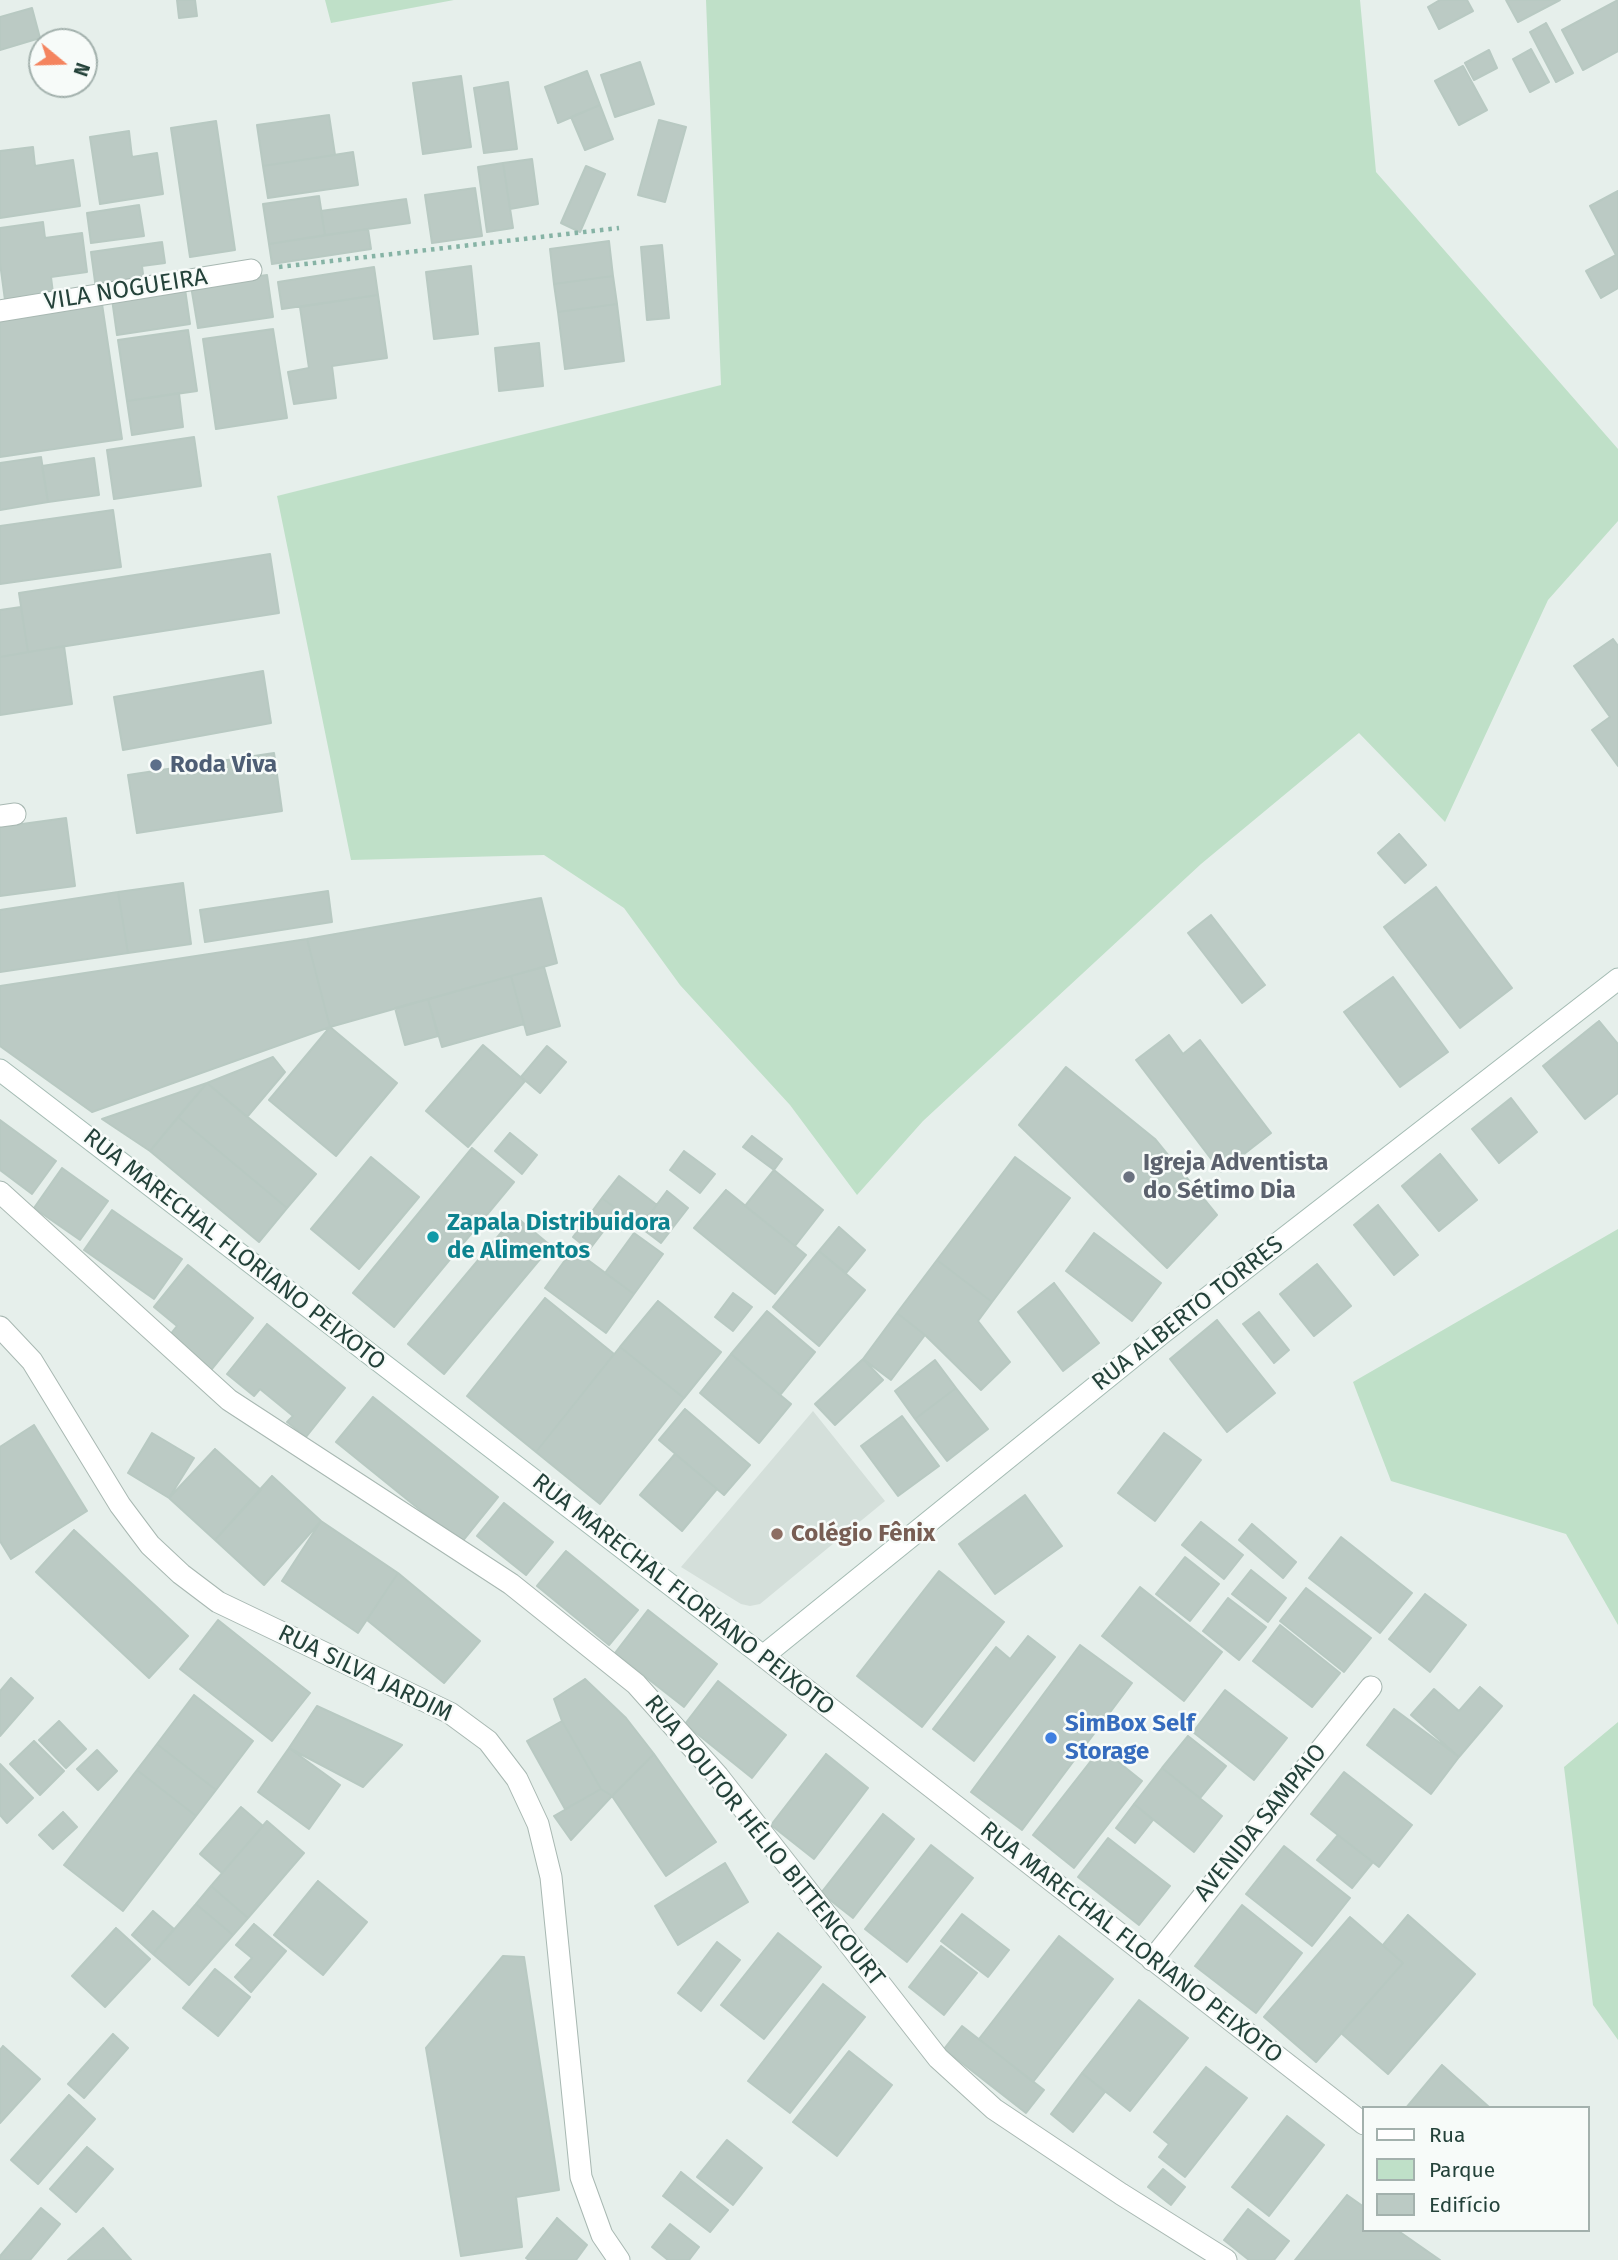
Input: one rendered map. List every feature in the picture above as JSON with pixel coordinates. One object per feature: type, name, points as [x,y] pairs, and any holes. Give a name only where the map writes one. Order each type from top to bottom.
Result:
[{"type":"street","name":"VILA NOGUEIRA","points":[[0,311],[251,270]]},
{"type":"street","name":"RUA ALBERTO TORRES","points":[[762,1656],[1161,1334],[1618,979]]},
{"type":"street","name":"RUA MARECHAL FLORIANO PEIXOTO","points":[[0,1070],[762,1656],[1362,2122]]},
{"type":"street","name":"RUA DOUTOR HÉLIO BITTENCOURT","points":[[0,1192],[229,1400],[511,1584],[636,1684],[718,1776],[937,2058],[994,2109],[1226,2260]]},
{"type":"street","name":"RUA SILVA JARDIM","points":[[0,1327],[32,1361],[120,1505],[150,1545],[181,1574],[218,1602],[450,1713],[488,1741],[517,1779],[538,1824],[551,1877],[581,2177],[602,2235],[619,2260]]},
{"type":"street","name":"AVENIDA SAMPAIO","points":[[1152,1960],[1371,1687]]},
{"type":"path","points":[[251,270],[619,228]]},
{"type":"shaded area","name":"Colégio Fênix","points":[[813,1411],[885,1501],[760,1604],[741,1604],[681,1567]]},
{"type":"green space","points":[[325,0],[454,0],[331,23]]},
{"type":"green space","points":[[706,0],[1360,0],[1376,172],[1618,449],[1618,521],[1548,600],[1445,822],[1359,733],[1201,864],[923,1121],[857,1195],[790,1105],[680,985],[624,908],[544,855],[351,860],[277,496],[721,385]]},
{"type":"green space","points":[[1618,1229],[1618,1625],[1566,1534],[1391,1481],[1353,1382]]},
{"type":"green space","points":[[1618,1722],[1618,2040],[1593,2005],[1564,1767]]},
{"type":"building","points":[[177,0],[195,0],[197,16],[179,18]]},
{"type":"building","points":[[1440,0],[1467,0],[1473,11],[1439,29],[1428,7]]},
{"type":"building","points":[[1506,0],[1560,0],[1518,22]]},
{"type":"building","points":[[1618,0],[1618,51],[1583,70],[1562,30]]},
{"type":"building","points":[[32,8],[37,28],[28,28],[28,42],[0,50],[0,17]]},
{"type":"building","points":[[1546,23],[1573,73],[1556,82],[1530,32]]},
{"type":"building","points":[[1531,49],[1549,82],[1530,92],[1513,59]]},
{"type":"building","points":[[1489,50],[1497,68],[1474,80],[1465,63]]},
{"type":"building","points":[[640,62],[654,104],[615,117],[601,75]]},
{"type":"building","points":[[1463,66],[1487,110],[1459,125],[1435,81]]},
{"type":"building","points":[[587,71],[600,105],[558,123],[545,87]]},
{"type":"building","points":[[461,76],[471,147],[423,154],[413,83]]},
{"type":"building","points":[[508,82],[517,149],[484,153],[474,88]]},
{"type":"building","points":[[600,105],[613,139],[585,150],[571,117]]},
{"type":"building","points":[[329,115],[335,155],[263,166],[257,125]]},
{"type":"building","points":[[659,120],[686,127],[665,202],[638,195]]},
{"type":"building","points":[[216,121],[235,250],[190,257],[171,128]]},
{"type":"building","points":[[129,131],[132,157],[157,153],[163,194],[100,204],[90,137]]},
{"type":"building","points":[[33,147],[35,166],[73,160],[80,206],[0,218],[0,151]]},
{"type":"building","points":[[353,152],[358,185],[268,198],[263,166]]},
{"type":"building","points":[[532,159],[538,204],[510,209],[503,163]]},
{"type":"building","points":[[503,163],[513,228],[487,232],[478,167]]},
{"type":"building","points":[[586,166],[605,174],[580,232],[561,223]]},
{"type":"building","points":[[475,188],[482,236],[432,243],[425,195]]},
{"type":"building","points":[[1618,191],[1618,254],[1616,255],[1590,206]]},
{"type":"building","points":[[319,196],[325,235],[269,244],[263,204]]},
{"type":"building","points":[[406,199],[410,223],[325,235],[321,211]]},
{"type":"building","points":[[139,205],[144,236],[91,243],[87,213]]},
{"type":"building","points":[[43,222],[45,238],[82,233],[87,272],[51,277],[53,293],[5,300],[0,263],[0,228]]},
{"type":"building","points":[[368,229],[371,249],[272,264],[269,244]]},
{"type":"building","points":[[609,241],[613,276],[554,284],[550,249]]},
{"type":"building","points":[[162,242],[165,263],[142,266],[144,282],[96,289],[91,252]]},
{"type":"building","points":[[662,245],[669,318],[647,320],[641,247]]},
{"type":"building","points":[[1618,254],[1618,288],[1601,298],[1586,271]]},
{"type":"building","points":[[471,266],[478,334],[434,339],[426,272]]},
{"type":"building","points":[[374,267],[378,295],[282,309],[278,282]]},
{"type":"building","points":[[267,275],[273,317],[198,328],[191,286]]},
{"type":"building","points":[[613,276],[617,304],[558,312],[554,284]]},
{"type":"building","points":[[185,289],[190,324],[117,335],[112,299]]},
{"type":"building","points":[[378,295],[387,358],[332,366],[336,398],[294,404],[288,372],[309,368],[300,307]]},
{"type":"building","points":[[102,304],[122,439],[0,457],[0,319]]},
{"type":"building","points":[[617,304],[624,361],[565,369],[558,312]]},
{"type":"building","points":[[273,329],[287,418],[216,429],[203,339]]},
{"type":"building","points":[[188,330],[197,391],[127,401],[118,340]]},
{"type":"building","points":[[539,343],[543,386],[499,391],[495,348]]},
{"type":"building","points":[[179,393],[183,427],[132,435],[127,401]]},
{"type":"building","points":[[194,437],[201,486],[114,499],[107,450]]},
{"type":"building","points":[[41,457],[48,502],[0,510],[0,463]]},
{"type":"building","points":[[94,458],[99,495],[48,502],[42,466]]},
{"type":"building","points":[[113,510],[121,567],[0,584],[0,526]]},
{"type":"building","points":[[270,554],[279,613],[28,652],[19,593]]},
{"type":"building","points":[[21,607],[28,652],[0,657],[0,610]]},
{"type":"building","points":[[1613,639],[1618,646],[1618,766],[1592,730],[1610,717],[1574,666]]},
{"type":"building","points":[[64,646],[72,704],[0,715],[0,657]]},
{"type":"building","points":[[263,671],[271,723],[123,750],[114,697]]},
{"type":"building","points":[[274,753],[282,811],[137,833],[128,775]]},
{"type":"building","points":[[66,818],[75,886],[0,896],[0,827]]},
{"type":"building","points":[[1399,834],[1426,865],[1405,883],[1378,853]]},
{"type":"building","points":[[183,883],[191,944],[128,953],[118,892]]},
{"type":"building","points":[[1436,887],[1512,988],[1460,1028],[1384,927]]},
{"type":"building","points":[[328,891],[332,922],[205,942],[200,910]]},
{"type":"building","points":[[118,892],[128,953],[0,972],[0,910]]},
{"type":"building","points":[[541,898],[557,963],[330,1027],[307,939]]},
{"type":"building","points":[[1211,915],[1265,985],[1242,1003],[1188,933]]},
{"type":"building","points":[[307,939],[330,1027],[92,1112],[0,1046],[0,986]]},
{"type":"building","points":[[544,967],[560,1026],[527,1035],[511,976]]},
{"type":"building","points":[[511,976],[524,1024],[442,1047],[428,999]]},
{"type":"building","points":[[1393,977],[1448,1052],[1400,1087],[1344,1012]]},
{"type":"building","points":[[428,999],[438,1036],[405,1045],[395,1008]]},
{"type":"building","points":[[1599,1021],[1618,1044],[1618,1093],[1585,1119],[1543,1066]]},
{"type":"building","points":[[330,1027],[397,1083],[336,1156],[269,1100]]},
{"type":"building","points":[[1169,1035],[1183,1054],[1200,1040],[1271,1133],[1221,1172],[1136,1060]]},
{"type":"building","points":[[483,1045],[525,1081],[468,1147],[426,1111]]},
{"type":"building","points":[[547,1046],[566,1062],[540,1093],[521,1077]]},
{"type":"building","points":[[273,1057],[285,1072],[247,1117],[207,1083]]},
{"type":"building","name":"Igreja Adventista do Sétimo Dia","points":[[1066,1067],[1155,1139],[1217,1215],[1167,1268],[1019,1125]]},
{"type":"building","points":[[207,1083],[150,1151],[102,1119]]},
{"type":"building","points":[[207,1083],[316,1174],[287,1208],[178,1117]]},
{"type":"building","points":[[1511,1098],[1537,1132],[1499,1163],[1472,1129]]},
{"type":"building","points":[[178,1117],[287,1208],[259,1242],[150,1151]]},
{"type":"building","points":[[0,1120],[56,1161],[32,1194],[0,1170]]},
{"type":"building","points":[[510,1133],[537,1155],[522,1174],[495,1151]]},
{"type":"building","points":[[752,1136],[782,1159],[774,1170],[743,1147]]},
{"type":"building","name":"Zapala Distribuidora de Alimentos","points":[[472,1148],[514,1182],[394,1327],[353,1293]]},
{"type":"building","points":[[684,1151],[715,1174],[700,1193],[670,1170]]},
{"type":"building","points":[[1440,1154],[1477,1200],[1439,1231],[1402,1186]]},
{"type":"building","points":[[371,1157],[419,1197],[359,1269],[311,1229]]},
{"type":"building","points":[[1015,1157],[1070,1198],[992,1302],[937,1260]]},
{"type":"building","points":[[62,1168],[108,1201],[80,1240],[34,1208]]},
{"type":"building","points":[[774,1170],[823,1210],[795,1246],[745,1206]]},
{"type":"building","points":[[619,1176],[657,1205],[640,1227],[602,1198]]},
{"type":"building","points":[[726,1190],[806,1255],[775,1294],[694,1228]]},
{"type":"building","points":[[667,1191],[688,1208],[661,1243],[640,1227]]},
{"type":"building","points":[[602,1198],[619,1211],[589,1250],[573,1237]]},
{"type":"building","points":[[1378,1205],[1418,1255],[1394,1275],[1354,1225]]},
{"type":"building","points":[[112,1210],[182,1259],[154,1299],[84,1250]]},
{"type":"building","points":[[515,1216],[551,1246],[444,1374],[408,1344]]},
{"type":"building","points":[[839,1227],[865,1250],[846,1273],[819,1251]]},
{"type":"building","points":[[634,1233],[663,1254],[634,1294],[605,1273]]},
{"type":"building","points":[[1094,1233],[1161,1283],[1132,1321],[1066,1271]]},
{"type":"building","points":[[573,1249],[634,1294],[606,1333],[545,1288]]},
{"type":"building","points":[[819,1251],[865,1290],[819,1346],[773,1307]]},
{"type":"building","points":[[937,1260],[992,1302],[978,1321],[1010,1362],[981,1390],[925,1335],[897,1313]]},
{"type":"building","points":[[1317,1264],[1351,1306],[1314,1336],[1280,1294]]},
{"type":"building","points":[[188,1265],[253,1318],[211,1370],[169,1336],[177,1326],[154,1307]]},
{"type":"building","points":[[1054,1283],[1099,1343],[1063,1371],[1018,1312]]},
{"type":"building","points":[[733,1293],[752,1307],[733,1331],[715,1317]]},
{"type":"building","points":[[545,1298],[614,1354],[536,1452],[467,1396]]},
{"type":"building","points":[[658,1301],[721,1352],[684,1398],[620,1347]]},
{"type":"building","points":[[767,1311],[815,1352],[780,1395],[731,1354]]},
{"type":"building","points":[[1259,1312],[1289,1350],[1274,1363],[1243,1324]]},
{"type":"building","points":[[897,1313],[925,1335],[891,1380],[863,1359]]},
{"type":"building","points":[[1217,1320],[1275,1393],[1227,1432],[1170,1359]]},
{"type":"building","points":[[267,1324],[345,1388],[306,1437],[287,1422],[293,1416],[260,1389],[254,1396],[227,1374]]},
{"type":"building","points":[[620,1347],[684,1398],[600,1504],[536,1452]]},
{"type":"building","points":[[731,1354],[791,1404],[759,1443],[700,1393]]},
{"type":"building","points":[[863,1359],[883,1380],[835,1425],[815,1404]]},
{"type":"building","points":[[935,1360],[956,1388],[915,1419],[895,1391]]},
{"type":"building","points":[[956,1388],[988,1429],[947,1461],[915,1419]]},
{"type":"building","points":[[373,1397],[498,1497],[461,1543],[336,1442]]},
{"type":"building","points":[[685,1409],[750,1465],[724,1495],[659,1440]]},
{"type":"building","points":[[902,1416],[939,1466],[898,1496],[861,1446]]},
{"type":"building","points":[[34,1425],[87,1511],[11,1559],[0,1541],[0,1447]]},
{"type":"building","points":[[152,1433],[194,1458],[169,1498],[128,1473]]},
{"type":"building","points":[[1164,1433],[1201,1460],[1155,1521],[1118,1493]]},
{"type":"building","points":[[215,1449],[261,1490],[215,1540],[169,1498]]},
{"type":"building","points":[[675,1454],[717,1489],[682,1531],[640,1495]]},
{"type":"building","points":[[272,1476],[321,1521],[264,1585],[215,1540]]},
{"type":"building","points":[[1025,1495],[1062,1546],[995,1594],[959,1544]]},
{"type":"building","points":[[504,1503],[553,1542],[526,1575],[477,1536]]},
{"type":"building","points":[[321,1521],[398,1573],[358,1633],[282,1581]]},
{"type":"building","points":[[1201,1522],[1243,1555],[1224,1579],[1182,1545]]},
{"type":"building","points":[[1252,1524],[1296,1562],[1283,1578],[1239,1540]]},
{"type":"building","points":[[74,1530],[188,1636],[149,1678],[36,1572]]},
{"type":"building","points":[[1341,1537],[1412,1593],[1380,1633],[1309,1578]]},
{"type":"building","points":[[566,1551],[638,1610],[609,1645],[537,1586]]},
{"type":"building","points":[[1185,1557],[1219,1584],[1190,1621],[1156,1594]]},
{"type":"building","points":[[1251,1570],[1286,1598],[1268,1622],[1232,1594]]},
{"type":"building","points":[[939,1571],[1004,1622],[922,1727],[857,1676]]},
{"type":"building","points":[[398,1573],[480,1641],[444,1683],[367,1620]]},
{"type":"building","points":[[1140,1587],[1222,1652],[1184,1701],[1102,1636]]},
{"type":"building","points":[[1306,1588],[1371,1638],[1344,1672],[1280,1621]]},
{"type":"building","points":[[1425,1594],[1466,1625],[1430,1672],[1389,1639]]},
{"type":"building","points":[[1228,1598],[1266,1627],[1239,1660],[1203,1631]]},
{"type":"building","points":[[648,1610],[717,1664],[684,1707],[615,1653]]},
{"type":"building","points":[[218,1620],[310,1693],[272,1741],[180,1669]]},
{"type":"building","points":[[1280,1625],[1340,1673],[1312,1707],[1253,1661]]},
{"type":"building","points":[[1028,1636],[1055,1657],[974,1761],[933,1729],[996,1647],[1010,1659]]},
{"type":"building","name":"SimBox Self Storage","points":[[1080,1645],[1132,1683],[1022,1830],[971,1792]]},
{"type":"building","points":[[11,1678],[33,1698],[0,1736],[0,1691]]},
{"type":"building","points":[[585,1679],[626,1718],[654,1754],[612,1796],[601,1789],[562,1721],[554,1699]]},
{"type":"building","points":[[718,1681],[786,1735],[752,1778],[685,1724]]},
{"type":"building","points":[[1480,1687],[1502,1706],[1459,1757],[1411,1715],[1434,1689],[1459,1711]]},
{"type":"building","points":[[1225,1690],[1287,1738],[1254,1780],[1193,1732]]},
{"type":"building","points":[[194,1695],[253,1741],[216,1790],[157,1744]]},
{"type":"building","points":[[317,1706],[402,1745],[363,1787],[289,1748]]},
{"type":"building","points":[[1394,1709],[1459,1757],[1431,1794],[1367,1745]]},
{"type":"building","points":[[59,1721],[86,1749],[66,1768],[39,1740]]},
{"type":"building","points":[[562,1721],[601,1789],[565,1809],[527,1741]]},
{"type":"building","points":[[1188,1736],[1226,1766],[1200,1798],[1162,1768]]},
{"type":"building","points":[[34,1741],[64,1771],[40,1795],[10,1764]]},
{"type":"building","points":[[157,1744],[216,1790],[196,1816],[137,1770]]},
{"type":"building","points":[[289,1748],[340,1785],[309,1829],[258,1792]]},
{"type":"building","points":[[1101,1748],[1142,1781],[1074,1868],[1033,1835]]},
{"type":"building","points":[[97,1750],[117,1771],[98,1790],[77,1769]]},
{"type":"building","points":[[654,1754],[716,1842],[666,1876],[612,1796]]},
{"type":"building","points":[[826,1754],[868,1788],[814,1859],[771,1825]]},
{"type":"building","points":[[0,1764],[33,1798],[7,1823],[0,1815]]},
{"type":"building","points":[[1162,1768],[1222,1816],[1194,1852],[1134,1804]]},
{"type":"building","points":[[137,1770],[196,1816],[123,1911],[64,1865]]},
{"type":"building","points":[[1344,1772],[1412,1825],[1379,1867],[1311,1814]]},
{"type":"building","points":[[601,1789],[612,1796],[571,1840],[554,1816]]},
{"type":"building","points":[[1134,1804],[1153,1820],[1135,1843],[1116,1828]]},
{"type":"building","points":[[241,1807],[263,1826],[222,1873],[200,1854]]},
{"type":"building","points":[[63,1812],[77,1827],[53,1849],[39,1835]]},
{"type":"building","points":[[883,1814],[914,1839],[853,1918],[821,1893]]},
{"type":"building","points":[[267,1821],[304,1853],[248,1918],[211,1886]]},
{"type":"building","points":[[1338,1835],[1373,1862],[1352,1888],[1317,1860]]},
{"type":"building","points":[[1108,1838],[1170,1886],[1139,1925],[1078,1877]]},
{"type":"building","points":[[931,1845],[973,1878],[907,1962],[865,1929]]},
{"type":"building","points":[[1284,1846],[1350,1898],[1312,1946],[1246,1894]]},
{"type":"building","points":[[725,1863],[748,1902],[678,1945],[655,1906]]},
{"type":"building","points":[[318,1881],[367,1922],[323,1975],[274,1935]]},
{"type":"building","points":[[211,1886],[248,1918],[233,1935],[196,1904]]},
{"type":"building","points":[[196,1904],[233,1935],[189,1985],[153,1954]]},
{"type":"building","points":[[1242,1905],[1302,1953],[1256,2013],[1195,1966]]},
{"type":"building","points":[[153,1911],[174,1929],[153,1954],[132,1935]]},
{"type":"building","points":[[962,1914],[1009,1950],[988,1977],[941,1941]]},
{"type":"building","points":[[1408,1915],[1475,1974],[1388,2074],[1341,2033],[1403,1963],[1383,1945]]},
{"type":"building","points":[[1350,1917],[1403,1963],[1316,2062],[1264,2017]]},
{"type":"building","points":[[254,1924],[286,1951],[251,1992],[235,1977],[252,1958],[236,1945]]},
{"type":"building","points":[[116,1928],[150,1959],[105,2007],[72,1976]]},
{"type":"building","points":[[778,1933],[821,1967],[764,2039],[721,2005]]},
{"type":"building","points":[[1059,1936],[1113,1979],[1033,2082],[979,2039]]},
{"type":"building","points":[[717,1942],[740,1960],[701,2011],[678,1993]]},
{"type":"building","points":[[941,1946],[977,1973],[944,2015],[909,1987]]},
{"type":"building","points":[[503,1956],[524,1957],[559,2190],[516,2197],[522,2247],[461,2256],[426,2048]]},
{"type":"building","points":[[215,1969],[250,1997],[218,2036],[183,2008]]},
{"type":"building","points":[[823,1984],[865,2017],[790,2113],[748,2081]]},
{"type":"building","points":[[1139,2000],[1188,2038],[1130,2111],[1082,2073]]},
{"type":"building","points":[[962,2026],[1044,2090],[1026,2113],[944,2049]]},
{"type":"building","points":[[113,2034],[128,2048],[84,2098],[68,2084]]},
{"type":"building","points":[[3,2046],[40,2079],[0,2123],[0,2050]]},
{"type":"building","points":[[849,2051],[892,2085],[837,2156],[793,2122]]},
{"type":"building","points":[[1442,2065],[1488,2106],[1408,2106]]},
{"type":"building","points":[[1206,2067],[1247,2098],[1185,2177],[1159,2157],[1169,2144],[1154,2132]]},
{"type":"building","points":[[1082,2073],[1105,2092],[1073,2132],[1051,2114]]},
{"type":"building","points":[[69,2095],[95,2119],[38,2184],[11,2160]]},
{"type":"building","points":[[1287,2116],[1324,2145],[1269,2216],[1232,2187]]},
{"type":"building","points":[[727,2140],[762,2168],[733,2205],[697,2177]]},
{"type":"building","points":[[87,2147],[113,2169],[76,2212],[50,2189]]},
{"type":"building","points":[[1163,2169],[1185,2187],[1171,2205],[1148,2187]]},
{"type":"building","points":[[681,2172],[728,2210],[710,2232],[663,2196]]},
{"type":"building","points":[[1347,2195],[1362,2206],[1362,2232],[1400,2232],[1440,2260],[1295,2260]]},
{"type":"building","points":[[41,2208],[60,2224],[30,2260],[0,2260],[0,2256]]},
{"type":"building","points":[[1248,2209],[1289,2241],[1274,2260],[1249,2260],[1224,2240]]},
{"type":"building","points":[[557,2218],[587,2245],[576,2260],[526,2258]]},
{"type":"building","points":[[670,2224],[699,2247],[689,2260],[668,2260],[652,2247]]},
{"type":"building","points":[[103,2228],[131,2260],[68,2260]]},
{"type":"place","name":"Roda Viva","points":[[156,765]]},
{"type":"place","name":"Igreja Adventista do Sétimo Dia","points":[[1129,1177]]},
{"type":"place","name":"Zapala Distribuidora de Alimentos","points":[[433,1237]]},
{"type":"place","name":"Colégio Fênix","points":[[777,1534]]},
{"type":"place","name":"SimBox Self Storage","points":[[1051,1738]]}]
